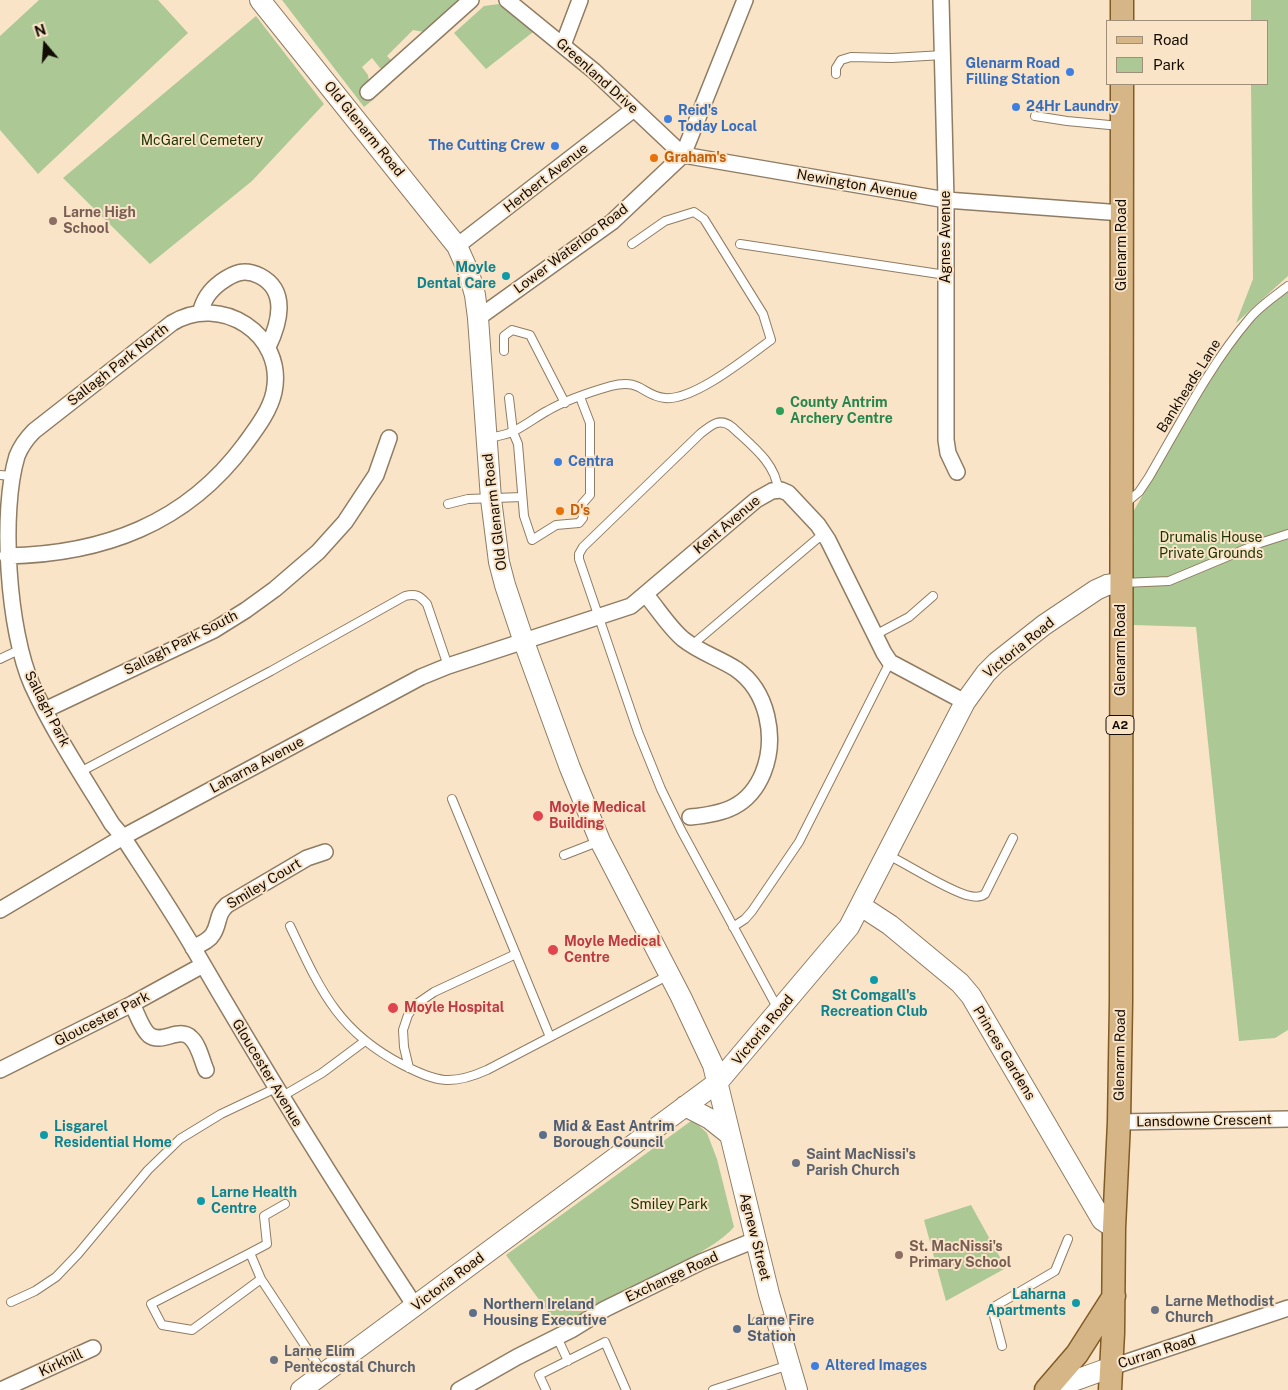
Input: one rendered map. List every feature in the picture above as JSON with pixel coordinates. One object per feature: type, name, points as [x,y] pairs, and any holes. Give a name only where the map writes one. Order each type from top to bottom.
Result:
[{"type":"main road","points":[[1122,0],[1122,20]]},
{"type":"main road","name":"Glenarm Road","points":[[1112,1367],[1114,1296],[1104,1224],[1119,1122],[1122,85]]},
{"type":"main road","points":[[1047,1390],[1078,1354],[1114,1296]]},
{"type":"main road","name":"A2","points":[[1110,1390],[1112,1367]]},
{"type":"street","name":"Old Glenarm Road","points":[[260,0],[457,246],[469,273],[475,295],[478,318],[491,500],[499,562],[524,642],[570,768],[600,841],[714,1065],[718,1082]]},
{"type":"street","points":[[368,92],[471,0]]},
{"type":"street","name":"Greenland Drive","points":[[507,0],[563,45],[684,155]]},
{"type":"street","points":[[563,45],[580,0]]},
{"type":"street","points":[[684,155],[745,0]]},
{"type":"street","name":"Agnes Avenue","points":[[941,0],[946,200],[946,440],[948,453],[957,472]]},
{"type":"street","name":"Herbert Avenue","points":[[457,246],[634,109]]},
{"type":"street","name":"Newington Avenue","points":[[684,155],[946,200],[1122,213]]},
{"type":"street","name":"Lower Waterloo Road","points":[[478,318],[612,222],[684,155]]},
{"type":"street","points":[[7,556],[62,553],[103,543],[144,528],[163,518],[194,496],[228,465],[254,432],[272,397],[275,384],[272,359],[268,347],[257,334],[238,320],[218,314],[200,313],[207,294],[231,275],[244,271],[258,275],[271,283],[275,290],[279,300],[278,323],[268,347]]},
{"type":"street","name":"Sallagh Park North","points":[[40,425],[172,323],[184,317],[200,313]]},
{"type":"street","name":"Sallagh Park","points":[[40,425],[22,445],[6,475],[9,581],[21,649],[32,684],[45,710],[80,772],[112,824],[123,837]]},
{"type":"street","name":"Sallagh Park South","points":[[45,710],[214,630],[275,589],[318,552],[345,522],[376,475],[389,438]]},
{"type":"street","points":[[778,490],[791,494],[824,533],[890,662],[965,702]]},
{"type":"street","name":"Kent Avenue","points":[[524,642],[631,606],[756,500],[765,493],[778,490]]},
{"type":"street","name":"Victoria Road","points":[[301,1390],[718,1082],[849,927],[965,702],[986,672],[1044,625],[1096,590],[1107,585],[1121,583]]},
{"type":"street","points":[[646,595],[677,632],[692,645],[737,670],[756,690],[766,713],[770,742],[768,758],[756,788],[745,800],[732,808],[721,812],[690,817]]},
{"type":"street","name":"Laharna Avenue","points":[[0,910],[123,837],[405,685],[448,666],[524,642]]},
{"type":"street","name":"Gloucester Avenue","points":[[123,837],[193,948],[279,1093],[415,1306]]},
{"type":"street","name":"Smiley Court","points":[[193,948],[213,934],[220,912],[227,905],[307,858],[324,852]]},
{"type":"street","name":"Princes Gardens","points":[[860,906],[890,925],[960,983],[970,996],[1104,1224]]},
{"type":"street","name":"Gloucester Park","points":[[0,1070],[132,1004],[203,965]]},
{"type":"street","points":[[132,1004],[146,1031],[152,1037],[161,1038],[180,1034],[190,1037],[206,1070]]},
{"type":"street","name":"Agnew Street","points":[[718,1082],[755,1240],[766,1318],[789,1365],[797,1390]]},
{"type":"street","points":[[685,1106],[710,1119],[729,1134]]},
{"type":"street","name":"Lansdowne Crescent","points":[[1119,1122],[1288,1119]]},
{"type":"street","name":"Exchange Road","points":[[459,1390],[605,1309],[701,1262],[755,1240]]},
{"type":"street","name":"Curran Road","points":[[1112,1367],[1288,1308]]},
{"type":"street","name":"Kirkhill","points":[[1,1390],[93,1348]]},
{"type":"street","points":[[1047,1390],[1112,1367]]},
{"type":"lane","points":[[836,74],[836,68],[841,60],[851,57],[892,58],[942,55]]},
{"type":"lane","points":[[1035,116],[1122,126]]},
{"type":"lane","points":[[487,439],[513,432],[549,410],[565,403],[625,383],[637,385],[651,394],[665,398],[678,397],[697,391],[771,340],[764,314],[704,219],[694,212],[665,221],[632,244]]},
{"type":"lane","points":[[740,244],[946,275]]},
{"type":"lane","name":"Bankheads Lane","points":[[1120,506],[1139,492],[1224,352],[1250,317],[1288,286]]},
{"type":"lane","points":[[504,351],[504,336],[512,330],[530,335],[565,403]]},
{"type":"lane","points":[[509,398],[513,432],[518,444],[524,516],[532,540],[556,525],[578,523],[583,518],[582,504],[590,495],[590,423],[580,397]]},
{"type":"lane","points":[[778,490],[777,480],[772,468],[732,427],[722,421],[710,426],[700,434],[590,541],[579,554],[579,558],[638,732],[661,789],[680,830],[779,1011]]},
{"type":"lane","points":[[448,504],[468,499],[491,500],[522,497]]},
{"type":"lane","points":[[692,645],[824,533]]},
{"type":"lane","points":[[1121,583],[1170,581],[1260,543],[1288,534]]},
{"type":"lane","points":[[80,772],[271,671],[405,596],[413,594],[421,597],[427,604],[448,666]]},
{"type":"lane","points":[[875,635],[908,617],[933,596]]},
{"type":"lane","points":[[0,659],[21,649]]},
{"type":"lane","points":[[733,927],[745,919],[752,911],[799,842],[890,662]]},
{"type":"lane","points":[[452,799],[550,1037]]},
{"type":"lane","points":[[887,854],[967,896],[979,897],[986,894],[1013,838]]},
{"type":"lane","points":[[564,855],[600,841]]},
{"type":"lane","points":[[290,926],[322,991],[340,1016],[365,1041],[386,1056],[439,1080],[460,1080],[487,1070],[669,975]]},
{"type":"lane","points":[[409,1068],[404,1047],[403,1030],[408,1015],[415,1005],[434,992],[516,954]]},
{"type":"lane","points":[[11,1302],[34,1291],[56,1277],[78,1254],[148,1170],[180,1139],[221,1114],[279,1093],[322,1073],[365,1041]]},
{"type":"lane","points":[[261,1279],[192,1330],[162,1325],[151,1304],[267,1244],[264,1216],[285,1204]]},
{"type":"lane","points":[[1002,1346],[992,1308],[1054,1271],[1068,1239]]},
{"type":"lane","points":[[250,1253],[261,1279],[324,1373]]},
{"type":"lane","points":[[557,1337],[568,1360]]},
{"type":"lane","points":[[546,1390],[539,1375],[604,1342],[626,1390]]},
{"type":"lane","points":[[713,1390],[789,1365]]},
{"type":"green space","points":[[39,0],[158,0],[188,33],[38,174],[0,130],[0,36]]},
{"type":"green space","points":[[282,0],[461,0],[424,32],[413,30],[387,56],[392,61],[388,68],[380,68],[372,58],[362,67],[368,75],[369,81],[365,88],[374,99],[364,107]]},
{"type":"green space","points":[[1251,0],[1288,0],[1288,276],[1236,323],[1253,279],[1251,85],[1268,85],[1268,20],[1251,20]]},
{"type":"green space","points":[[499,4],[533,32],[486,69],[454,33],[484,6]]},
{"type":"green space","name":"McGarel Cemetery","points":[[256,16],[324,104],[252,181],[150,264],[63,178]]},
{"type":"green space","name":"Drumalis House Private Grounds","points":[[1288,290],[1288,1030],[1275,1038],[1239,1041],[1196,627],[1133,625],[1133,512],[1211,377],[1247,325]]},
{"type":"green space","name":"Smiley Park","points":[[691,1121],[694,1121],[707,1133],[717,1159],[734,1227],[718,1241],[699,1253],[608,1300],[560,1328],[506,1255]]},
{"type":"green space","points":[[971,1205],[1006,1268],[946,1301],[924,1220]]},
{"type":"place","name":"Glenarm Road Filling Station","points":[[1070,72]]},
{"type":"place","name":"24Hr Laundry","points":[[1016,107]]},
{"type":"place","name":"Reid's Today Local","points":[[668,119]]},
{"type":"place","name":"The Cutting Crew","points":[[555,146]]},
{"type":"place","name":"Graham's","points":[[654,158]]},
{"type":"place","name":"Larne High School","points":[[53,221]]},
{"type":"place","name":"Moyle Dental Care","points":[[506,276]]},
{"type":"place","name":"County Antrim Archery Centre","points":[[780,411]]},
{"type":"place","name":"Centra","points":[[558,462]]},
{"type":"place","name":"D's","points":[[560,511]]},
{"type":"place","name":"Moyle Medical Building","points":[[538,816]]},
{"type":"place","name":"Moyle Medical Centre","points":[[553,950]]},
{"type":"place","name":"St Comgall's Recreation Club","points":[[874,980]]},
{"type":"place","name":"Moyle Hospital","points":[[393,1008]]},
{"type":"place","name":"Lisgarel Residential Home","points":[[44,1135]]},
{"type":"place","name":"Mid & East Antrim Borough Council","points":[[543,1135]]},
{"type":"place","name":"Saint MacNissi's Parish Church","points":[[796,1163]]},
{"type":"place","name":"Larne Health Centre","points":[[201,1201]]},
{"type":"place","name":"St. MacNissi's Primary School","points":[[899,1255]]},
{"type":"place","name":"Laharna Apartments","points":[[1076,1303]]},
{"type":"place","name":"Larne Methodist Church","points":[[1155,1310]]},
{"type":"place","name":"Northern Ireland Housing Executive","points":[[473,1313]]},
{"type":"place","name":"Larne Fire Station","points":[[737,1329]]},
{"type":"place","name":"Larne Elim Pentecostal Church","points":[[274,1360]]},
{"type":"place","name":"Altered Images","points":[[815,1366]]}]
